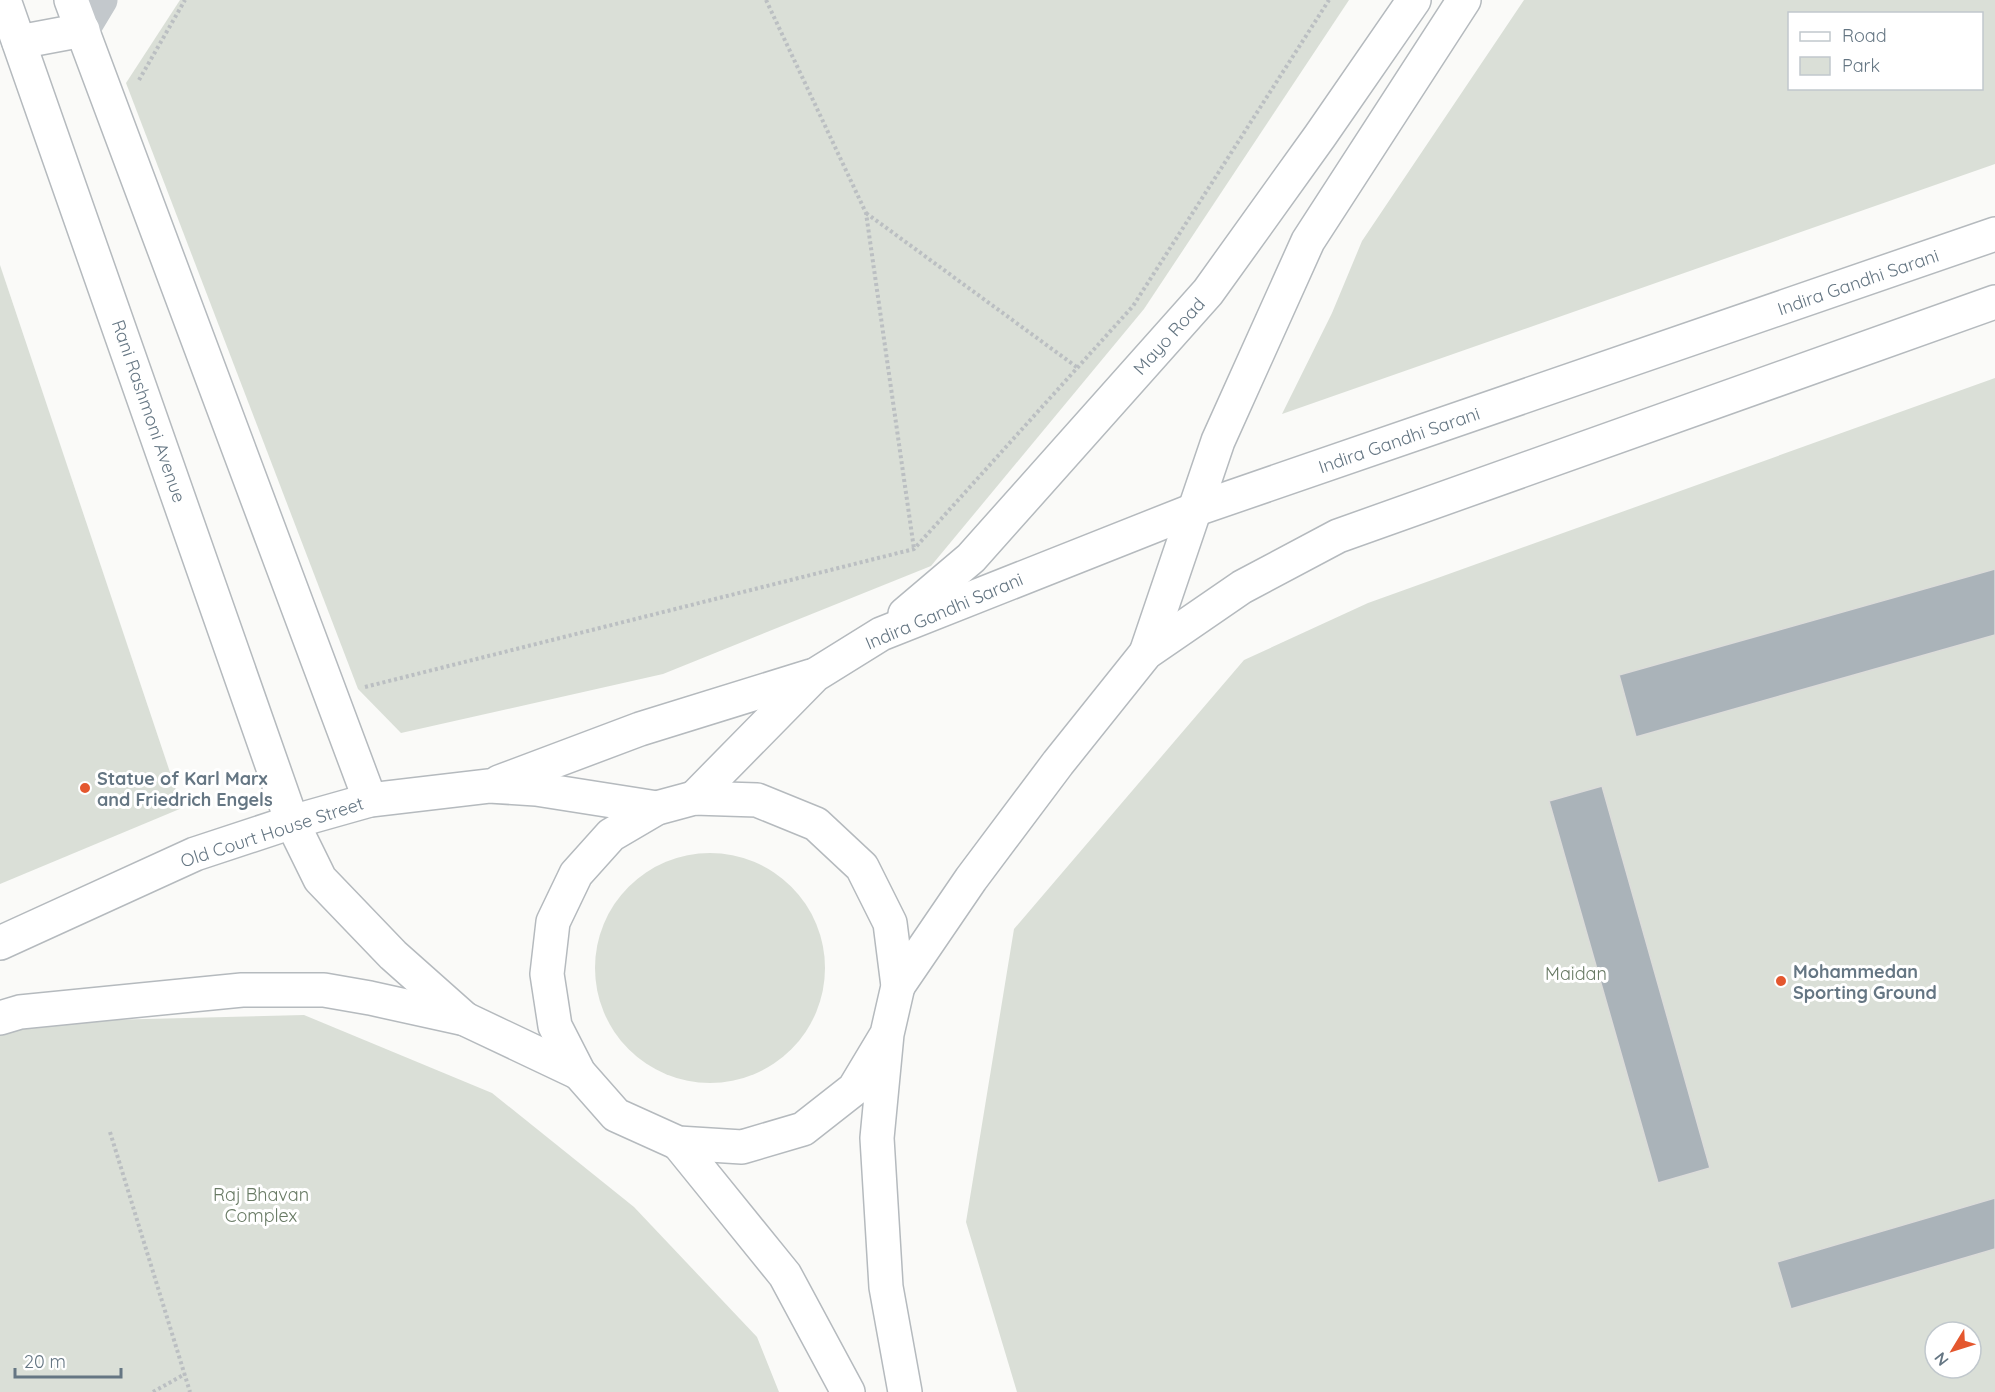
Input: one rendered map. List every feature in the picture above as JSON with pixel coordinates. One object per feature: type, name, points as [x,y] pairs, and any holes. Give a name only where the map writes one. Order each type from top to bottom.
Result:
[{"type":"main road","name":"Rani Rashmoni Avenue","points":[[4,0],[292,822],[320,879],[393,955],[465,1020]]},
{"type":"main road","points":[[71,0],[370,800]]},
{"type":"main road","name":"Mayo Road","points":[[881,634],[971,558],[1208,292],[1414,0]]},
{"type":"main road","points":[[1146,653],[1218,441],[1308,241],[1464,0]]},
{"type":"main road","points":[[19,42],[83,30]]},
{"type":"main road","name":"Indira Gandhi Sarani","points":[[815,675],[881,634],[1194,510],[1995,234]]},
{"type":"main road","points":[[898,986],[971,879],[1058,763],[1146,653],[1242,586],[1338,536],[1995,302]]},
{"type":"main road","points":[[489,786],[640,729],[815,675]]},
{"type":"main road","points":[[694,798],[815,675]]},
{"type":"main road","points":[[489,786],[536,789],[657,808]]},
{"type":"main road","name":"Old Court House Street","points":[[0,943],[195,854],[292,822],[370,800],[489,786]]},
{"type":"main road","points":[[887,1034],[854,1089],[803,1129],[742,1147],[678,1143],[616,1115],[579,1073],[555,1026],[547,974],[553,922],[576,874],[611,835],[657,808],[694,798],[757,800],[816,824],[862,867],[891,923],[898,986],[887,1034],[877,1138],[886,1287],[905,1392]]},
{"type":"main road","points":[[0,1018],[20,1012],[242,990],[324,990],[465,1020],[579,1073]]},
{"type":"main road","points":[[678,1143],[785,1275],[848,1392]]},
{"type":"lane","points":[[83,30],[101,0]]},
{"type":"path","points":[[137,84],[185,0]]},
{"type":"path","points":[[766,0],[866,213],[914,549]]},
{"type":"path","points":[[358,688],[914,549],[1133,306],[1329,0]]},
{"type":"path","points":[[866,213],[1078,368]]},
{"type":"path","points":[[110,1132],[190,1392]]},
{"type":"path","points":[[153,1392],[185,1374]]},
{"type":"green space","points":[[180,0],[1349,0],[1144,309],[931,566],[663,674],[401,733],[358,689],[126,83]]},
{"type":"green space","points":[[1524,0],[1995,0],[1995,164],[1282,414],[1332,313],[1362,241]]},
{"type":"green space","points":[[0,265],[182,808],[0,884]]},
{"type":"green space","name":"Maidan","points":[[1995,378],[1995,1392],[1017,1392],[966,1222],[1014,929],[1244,660],[1368,603]]},
{"type":"green space","points":[[699,853],[721,853],[764,866],[792,886],[812,914],[823,946],[825,968],[823,990],[812,1022],[792,1050],[764,1070],[743,1078],[721,1083],[699,1083],[656,1070],[628,1050],[608,1022],[600,1001],[595,979],[595,957],[608,914],[628,886],[656,866],[677,858]]},
{"type":"green space","name":"Raj Bhavan Complex","points":[[304,1015],[492,1093],[634,1207],[757,1337],[779,1392],[0,1392],[0,1031],[26,1022]]},
{"type":"building","points":[[1995,569],[1995,635],[1636,737],[1619,675]]},
{"type":"building","points":[[1602,786],[1710,1168],[1658,1183],[1549,801]]},
{"type":"building","points":[[1995,1198],[1995,1249],[1791,1309],[1777,1262]]},
{"type":"place","name":"Statue of Karl Marx and Friedrich Engels","points":[[85,788]]},
{"type":"place","name":"Mohammedan Sporting Ground","points":[[1781,981]]}]
